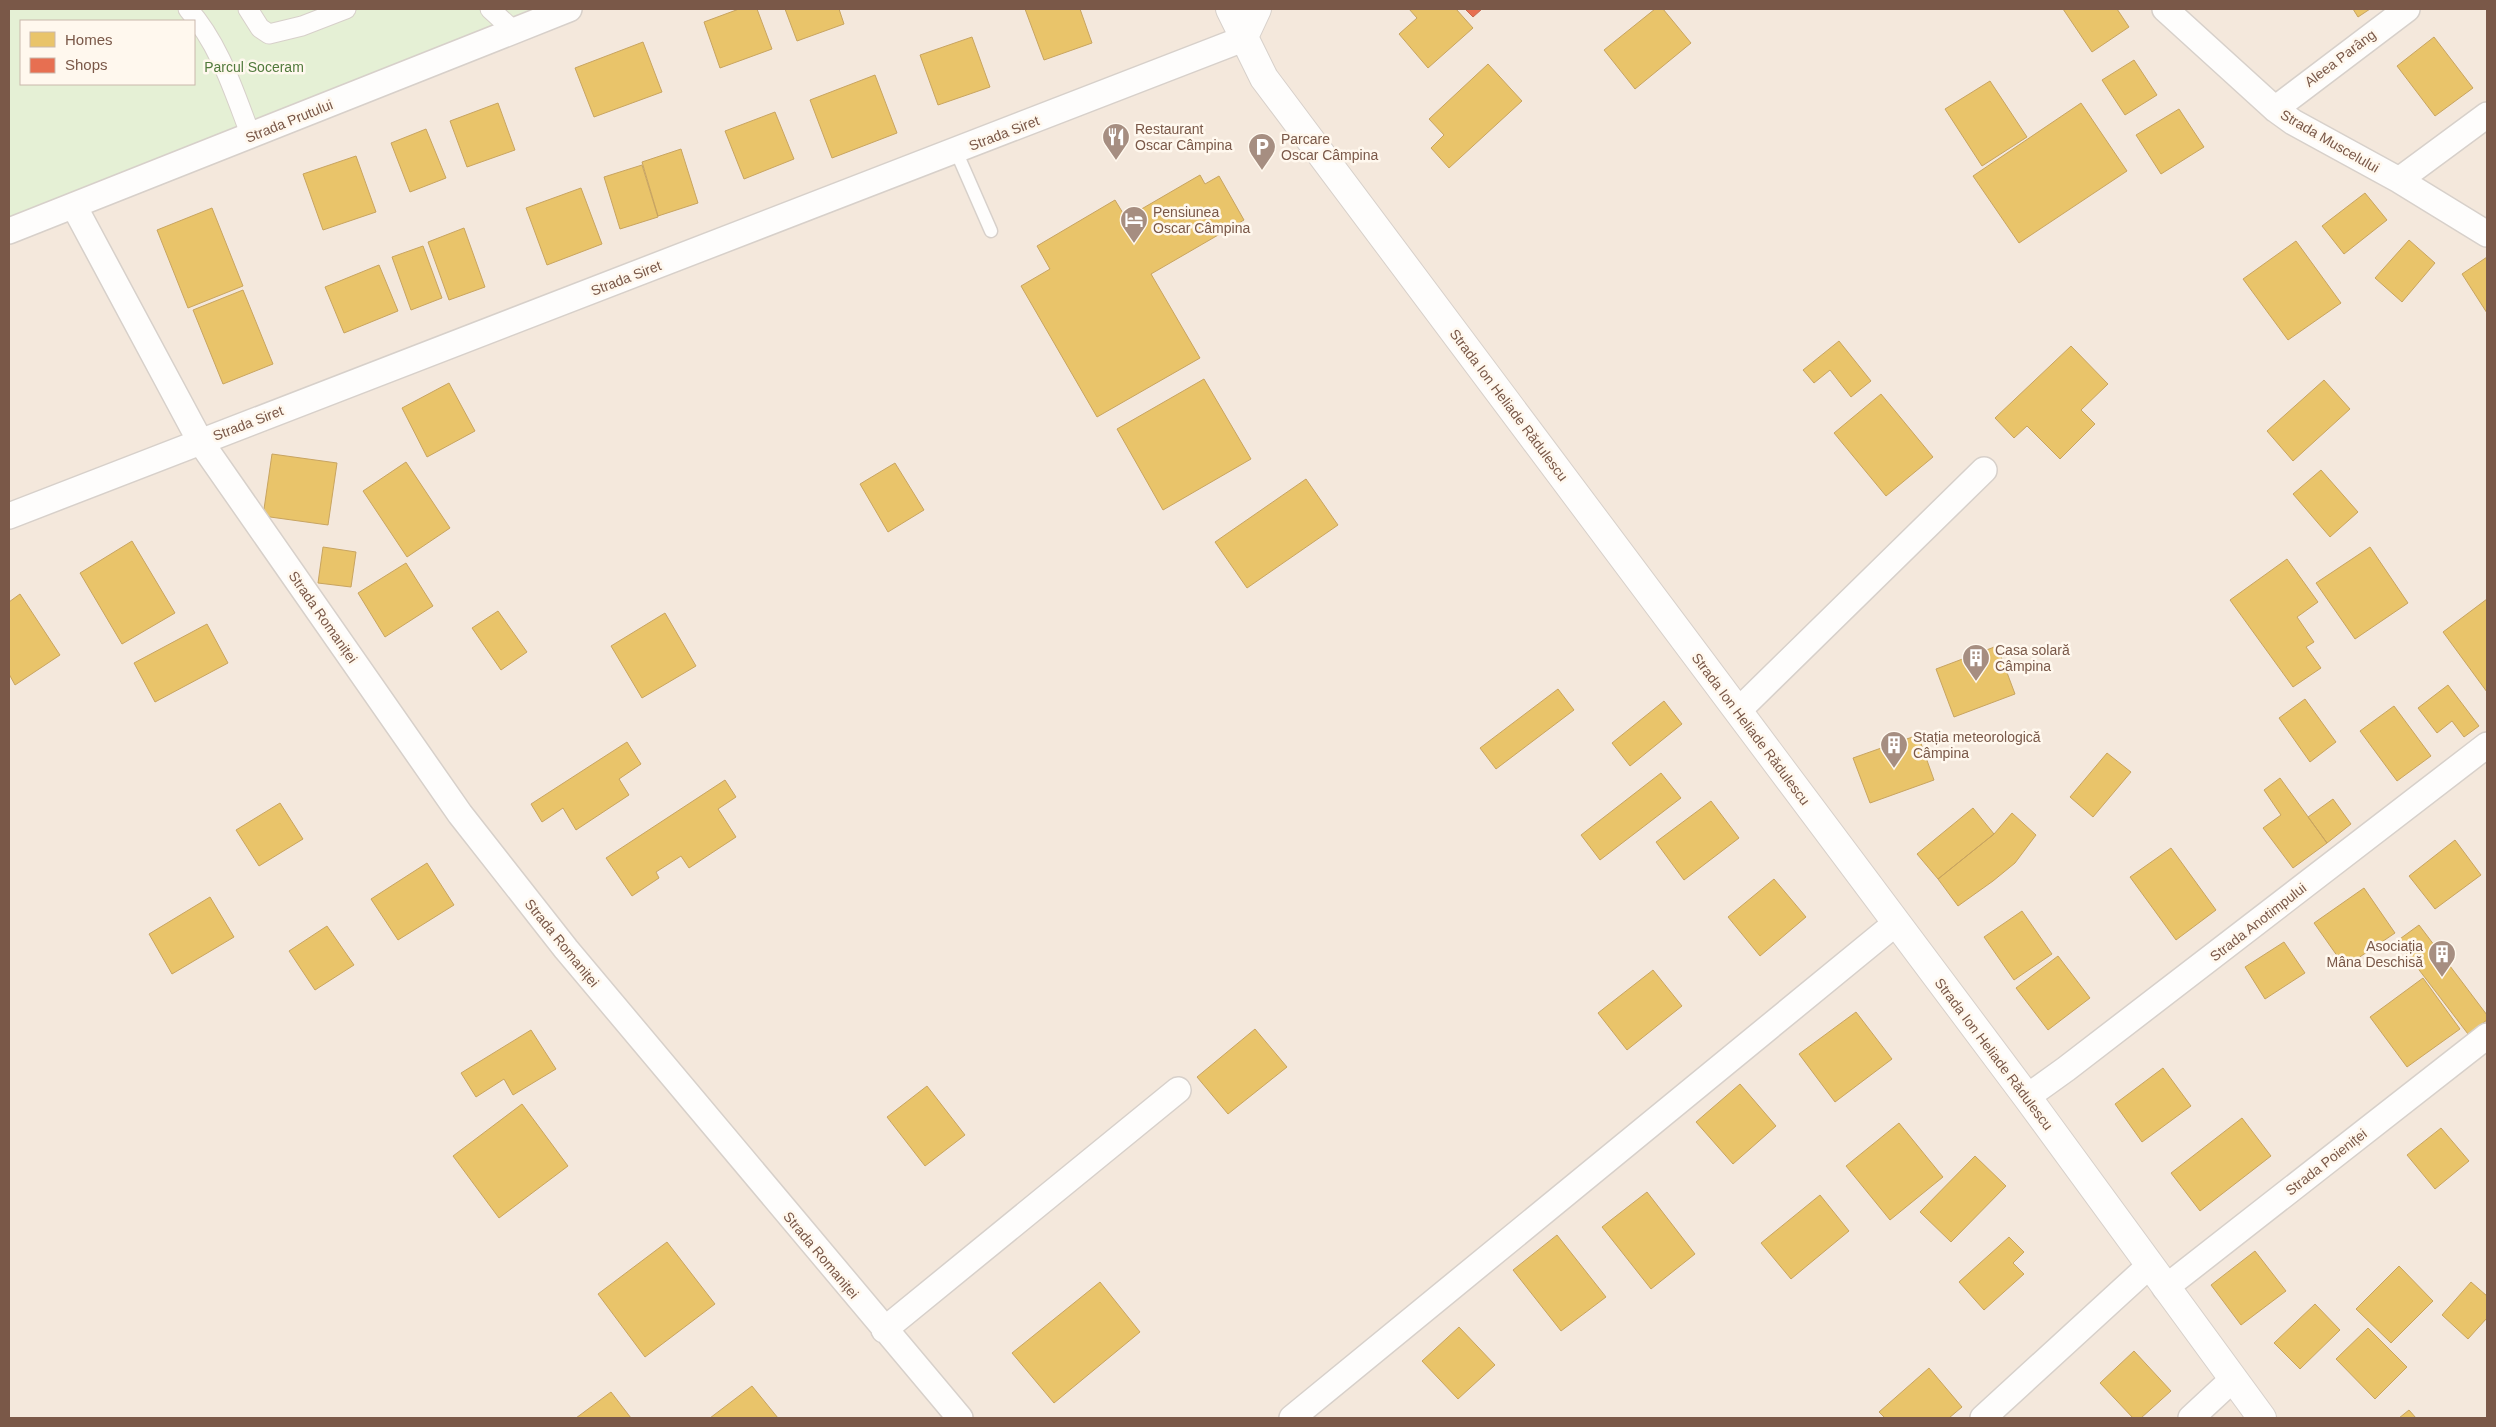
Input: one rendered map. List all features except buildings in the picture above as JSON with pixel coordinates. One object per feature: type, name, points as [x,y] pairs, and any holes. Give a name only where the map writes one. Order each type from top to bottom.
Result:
[{"type":"street","points":[[248,9],[260,28],[269,34],[302,26],[346,9]]},
{"type":"street","points":[[490,9],[514,31]]},
{"type":"street","name":"Strada Prutului","points":[[9,231],[569,9]]},
{"type":"street","points":[[1230,9],[1243,39]]},
{"type":"street","points":[[1243,39],[1257,9]]},
{"type":"street","name":"Strada Muscelului","points":[[2165,9],[2275,109],[2293,122],[2400,180],[2487,234]]},
{"type":"street","name":"Aleea Parâng","points":[[2275,109],[2407,9]]},
{"type":"street","points":[[196,11],[224,67],[251,136]]},
{"type":"street","name":"Strada Siret","points":[[9,516],[1243,39]]},
{"type":"street","name":"Strada Ion Heliade Rădulescu","points":[[1243,39],[1264,78],[2027,1098],[2262,1418]]},
{"type":"street","points":[[2400,180],[2487,115]]},
{"type":"street","name":"Strada Romaniței","points":[[74,206],[200,441],[460,814],[566,949],[884,1330],[960,1418]]},
{"type":"street","points":[[1738,711],[1984,470]]},
{"type":"street","name":"Strada Anotimpului","points":[[2027,1098],[2487,745]]},
{"type":"street","points":[[1292,1418],[1896,923]]},
{"type":"street","name":"Strada Poieniței","points":[[2165,1288],[2487,1036]]},
{"type":"street","points":[[884,1330],[1178,1090]]},
{"type":"street","points":[[1983,1418],[2149,1266]]},
{"type":"street","points":[[2191,1418],[2233,1379]]},
{"type":"lane","points":[[956,151],[992,231]]},
{"type":"shaded area","points":[[9,9],[2487,9],[2487,1418],[9,1418]]},
{"type":"green space","name":"Parcul Soceram","points":[[9,9],[561,9],[9,227]]},
{"type":"place","name":"Restaurant Oscar Câmpina","points":[[1116,161]]},
{"type":"place","name":"Parcare Oscar Câmpina","points":[[1262,171]]},
{"type":"place","name":"Pensiunea Oscar Câmpina","points":[[1134,244]]},
{"type":"place","name":"Casa solară Câmpina","points":[[1976,682]]},
{"type":"place","name":"Stația meteorologică Câmpina","points":[[1894,769]]},
{"type":"place","name":"Asociația Mâna Deschisă","points":[[2442,978]]}]
